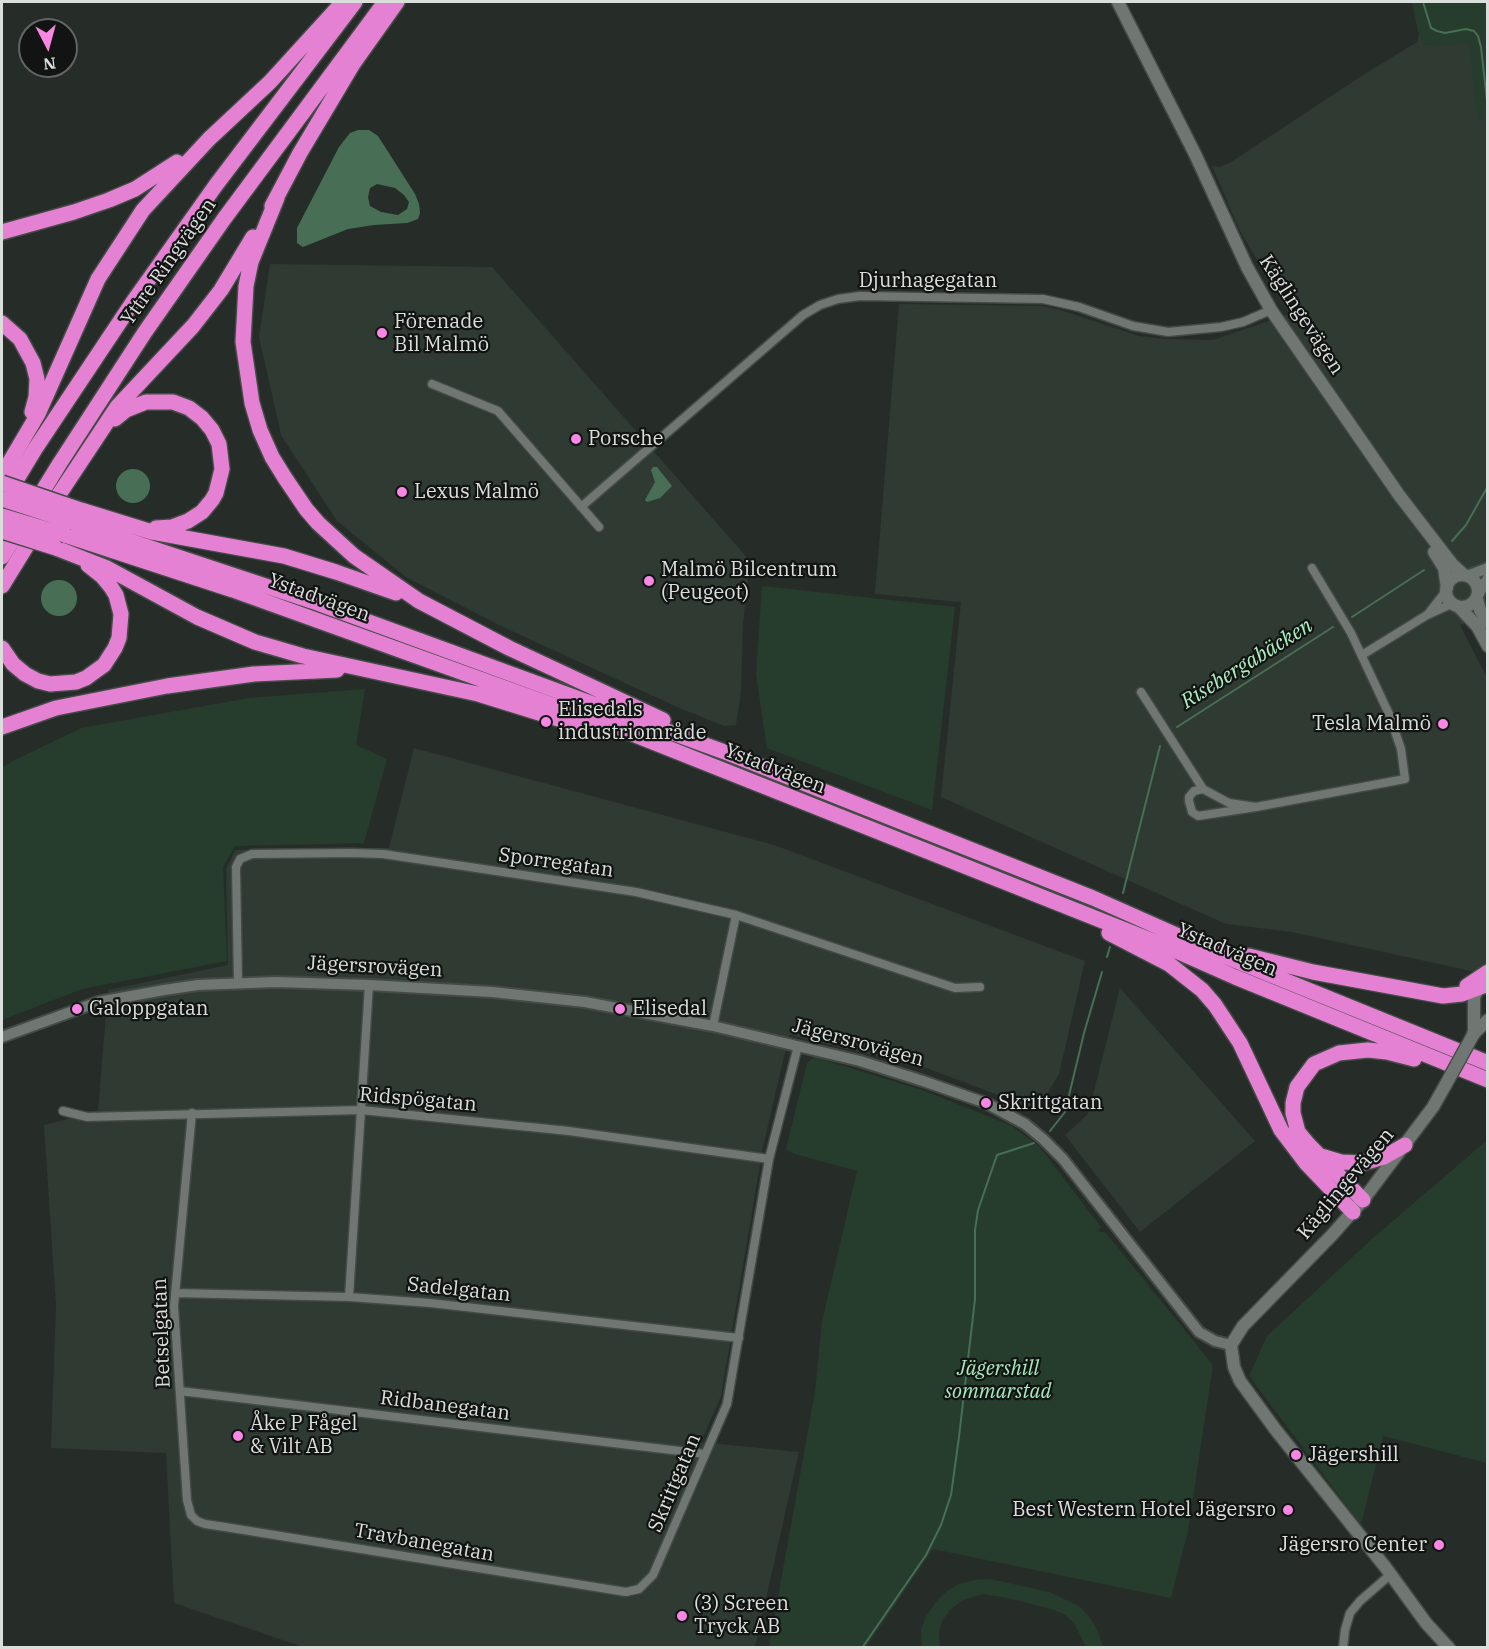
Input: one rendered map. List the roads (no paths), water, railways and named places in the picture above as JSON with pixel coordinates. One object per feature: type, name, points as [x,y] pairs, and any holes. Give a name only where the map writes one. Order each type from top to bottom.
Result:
[{"type":"highway","points":[[2,475],[38,414],[98,279],[143,210],[209,139],[270,82],[344,2]]},
{"type":"highway","name":"Yttre Ringvägen","points":[[2,504],[35,448],[135,299],[216,185],[355,2]]},
{"type":"highway","name":"Yttre Ringvägen","points":[[2,557],[145,332],[224,219],[385,2]]},
{"type":"highway","points":[[2,586],[117,407],[193,326],[214,299],[277,198],[300,153],[353,64],[397,2]]},
{"type":"highway","points":[[2,232],[74,212],[135,189],[158,176],[209,139]]},
{"type":"highway","points":[[277,198],[251,262],[243,321],[246,373],[260,429],[285,478],[318,523],[354,556],[418,602]]},
{"type":"highway","points":[[2,323],[12,331],[28,351],[37,379],[36,397],[24,439]]},
{"type":"highway","points":[[2,483],[77,516],[163,528],[188,522],[202,512],[216,493],[221,477],[222,461],[219,444],[208,424],[189,408],[173,402],[155,401],[137,405],[126,410],[101,430]]},
{"type":"highway","name":"Ystadvägen","points":[[2,499],[77,516],[730,754],[1134,915],[1217,953],[1488,1063]]},
{"type":"highway","name":"Ystadvägen","points":[[2,516],[61,542],[223,586],[630,734],[1158,943],[1235,977],[1488,1080]]},
{"type":"highway","points":[[109,520],[152,532],[284,556],[418,602],[509,648],[679,727],[730,754]]},
{"type":"highway","points":[[2,531],[61,542],[102,576],[111,587],[119,605],[121,620],[119,638],[104,665],[76,682],[50,684],[38,681],[13,664],[2,648]]},
{"type":"highway","points":[[76,556],[107,568],[197,617],[255,642],[303,656],[478,694],[589,728],[690,763],[710,766]]},
{"type":"highway","points":[[2,727],[35,714],[67,706],[222,678],[300,670],[339,670],[384,674]]},
{"type":"highway","points":[[988,876],[1004,888],[1144,950],[1169,964],[1202,990],[1225,1018],[1240,1043],[1281,1130],[1306,1163],[1358,1206]]},
{"type":"highway","points":[[1134,915],[1157,921],[1229,950],[1267,962],[1332,976],[1450,996],[1486,982]]},
{"type":"highway","points":[[1358,1206],[1298,1132],[1294,1122],[1293,1103],[1297,1087],[1314,1065],[1329,1056],[1352,1050],[1387,1052],[1412,1058],[1488,1086]]},
{"type":"highway","points":[[1318,1155],[1341,1162],[1363,1163],[1384,1157],[1405,1145]]},
{"type":"main road","name":"Käglingevägen","points":[[1109,2],[1158,80]]},
{"type":"main road","name":"Käglingevägen","points":[[1118,2],[1196,154],[1246,267],[1270,310],[1398,495],[1444,568],[1447,589]]},
{"type":"main road","name":"Käglingevägen","points":[[1398,495],[1452,564],[1465,576]]},
{"type":"main road","points":[[1488,622],[1480,610],[1475,581],[1465,576],[1452,579],[1447,589],[1448,599],[1477,626],[1488,646]]},
{"type":"main road","points":[[1457,606],[1468,607],[1477,597]]},
{"type":"main road","name":"Käglingevägen","points":[[1473,1035],[1474,997],[1486,982]]},
{"type":"main road","name":"Käglingevägen","points":[[1232,1346],[1243,1326],[1358,1206],[1433,1107],[1473,1035],[1488,1020]]},
{"type":"main road","points":[[1232,1346],[1234,1367],[1240,1381],[1275,1429],[1391,1574],[1426,1623],[1449,1647]]},
{"type":"street","name":"Djurhagegatan","points":[[581,507],[803,315],[820,305],[838,299],[860,296],[907,296],[1043,299],[1079,307],[1133,326],[1168,332],[1221,327],[1243,322],[1270,310]]},
{"type":"street","points":[[432,384],[498,411],[599,527]]},
{"type":"street","points":[[1203,789],[1194,791],[1189,797],[1189,805],[1195,815],[1203,816],[1256,807],[1406,779],[1396,733],[1362,655],[1312,568]]},
{"type":"street","points":[[1465,576],[1488,568]]},
{"type":"street","points":[[1477,597],[1488,578]]},
{"type":"street","points":[[1426,615],[1447,589]]},
{"type":"street","points":[[1362,655],[1426,615],[1449,605],[1457,606]]},
{"type":"street","points":[[1141,692],[1203,789],[1229,803],[1256,807]]},
{"type":"street","name":"Sporregatan","points":[[238,983],[236,867],[240,859],[252,854],[383,854],[636,892],[736,915],[955,988],[980,987]]},
{"type":"street","points":[[713,1026],[736,915]]},
{"type":"street","name":"Jägersrovägen","points":[[2,1037],[98,1002],[198,985],[276,982],[369,985],[547,997],[713,1026],[860,1061],[923,1080],[986,1103],[1016,1118],[1043,1139],[1063,1159],[1199,1332],[1215,1341],[1232,1346]]},
{"type":"street","points":[[349,1296],[369,985]]},
{"type":"street","name":"Skrittgatan","points":[[650,1580],[727,1404],[769,1159],[798,1046]]},
{"type":"street","name":"Ridspögatan","points":[[63,1111],[87,1117],[361,1110],[569,1131],[769,1159]]},
{"type":"street","name":"Betselgatan","points":[[191,1515],[186,1500],[174,1293],[192,1113]]},
{"type":"street","name":"Sadelgatan","points":[[174,1293],[349,1296],[739,1338]]},
{"type":"street","name":"Ridbanegatan","points":[[180,1391],[705,1454]]},
{"type":"street","name":"Travbanegatan","points":[[191,1515],[197,1521],[205,1524],[612,1591],[633,1591],[650,1580]]},
{"type":"street","points":[[1343,1647],[1350,1613],[1360,1601],[1391,1574]]},
{"type":"waterway","name":"Risebergabäcken","points":[[1423,2],[1431,28],[1445,33],[1466,29],[1474,31],[1478,36],[1488,110]]},
{"type":"waterway","name":"Risebergabäcken","points":[[1452,541],[1466,525],[1488,486]]},
{"type":"waterway","name":"Risebergabäcken","points":[[1352,617],[1424,570]]},
{"type":"waterway","name":"Risebergabäcken","points":[[1177,727],[1333,627]]},
{"type":"waterway","name":"Risebergabäcken","points":[[1123,893],[1160,746]]},
{"type":"waterway","name":"Risebergabäcken","points":[[1107,957],[1110,947]]},
{"type":"waterway","name":"Risebergabäcken","points":[[1050,1131],[1065,1112],[1084,1033],[1102,972]]},
{"type":"waterway","name":"Risebergabäcken","points":[[862,1648],[926,1555],[941,1525],[951,1495],[959,1437],[975,1299],[975,1230],[978,1210],[997,1155],[1034,1143]]},
{"type":"place","name":"Förenade Bil Malmö","points":[[382,333]]},
{"type":"place","name":"Porsche","points":[[576,439]]},
{"type":"place","name":"Lexus Malmö","points":[[402,492]]},
{"type":"place","name":"Malmö Bilcentrum (Peugeot)","points":[[649,581]]},
{"type":"place","name":"Elisedals industriområde","points":[[546,722]]},
{"type":"place","name":"Tesla Malmö","points":[[1443,724]]},
{"type":"place","name":"Galoppgatan","points":[[77,1009]]},
{"type":"place","name":"Elisedal","points":[[620,1009]]},
{"type":"place","name":"Skrittgatan","points":[[986,1103]]},
{"type":"place","name":"Åke P Fågel & Vilt AB","points":[[238,1436]]},
{"type":"place","name":"Jägershill","points":[[1296,1455]]},
{"type":"place","name":"Best Western Hotel Jägersro","points":[[1288,1510]]},
{"type":"place","name":"Jägersro Center","points":[[1439,1545]]},
{"type":"place","name":"(3) Screen Tryck AB","points":[[682,1616]]},
{"type":"park label","name":"Jägershill sommarstad","points":[[998,1380]]}]
